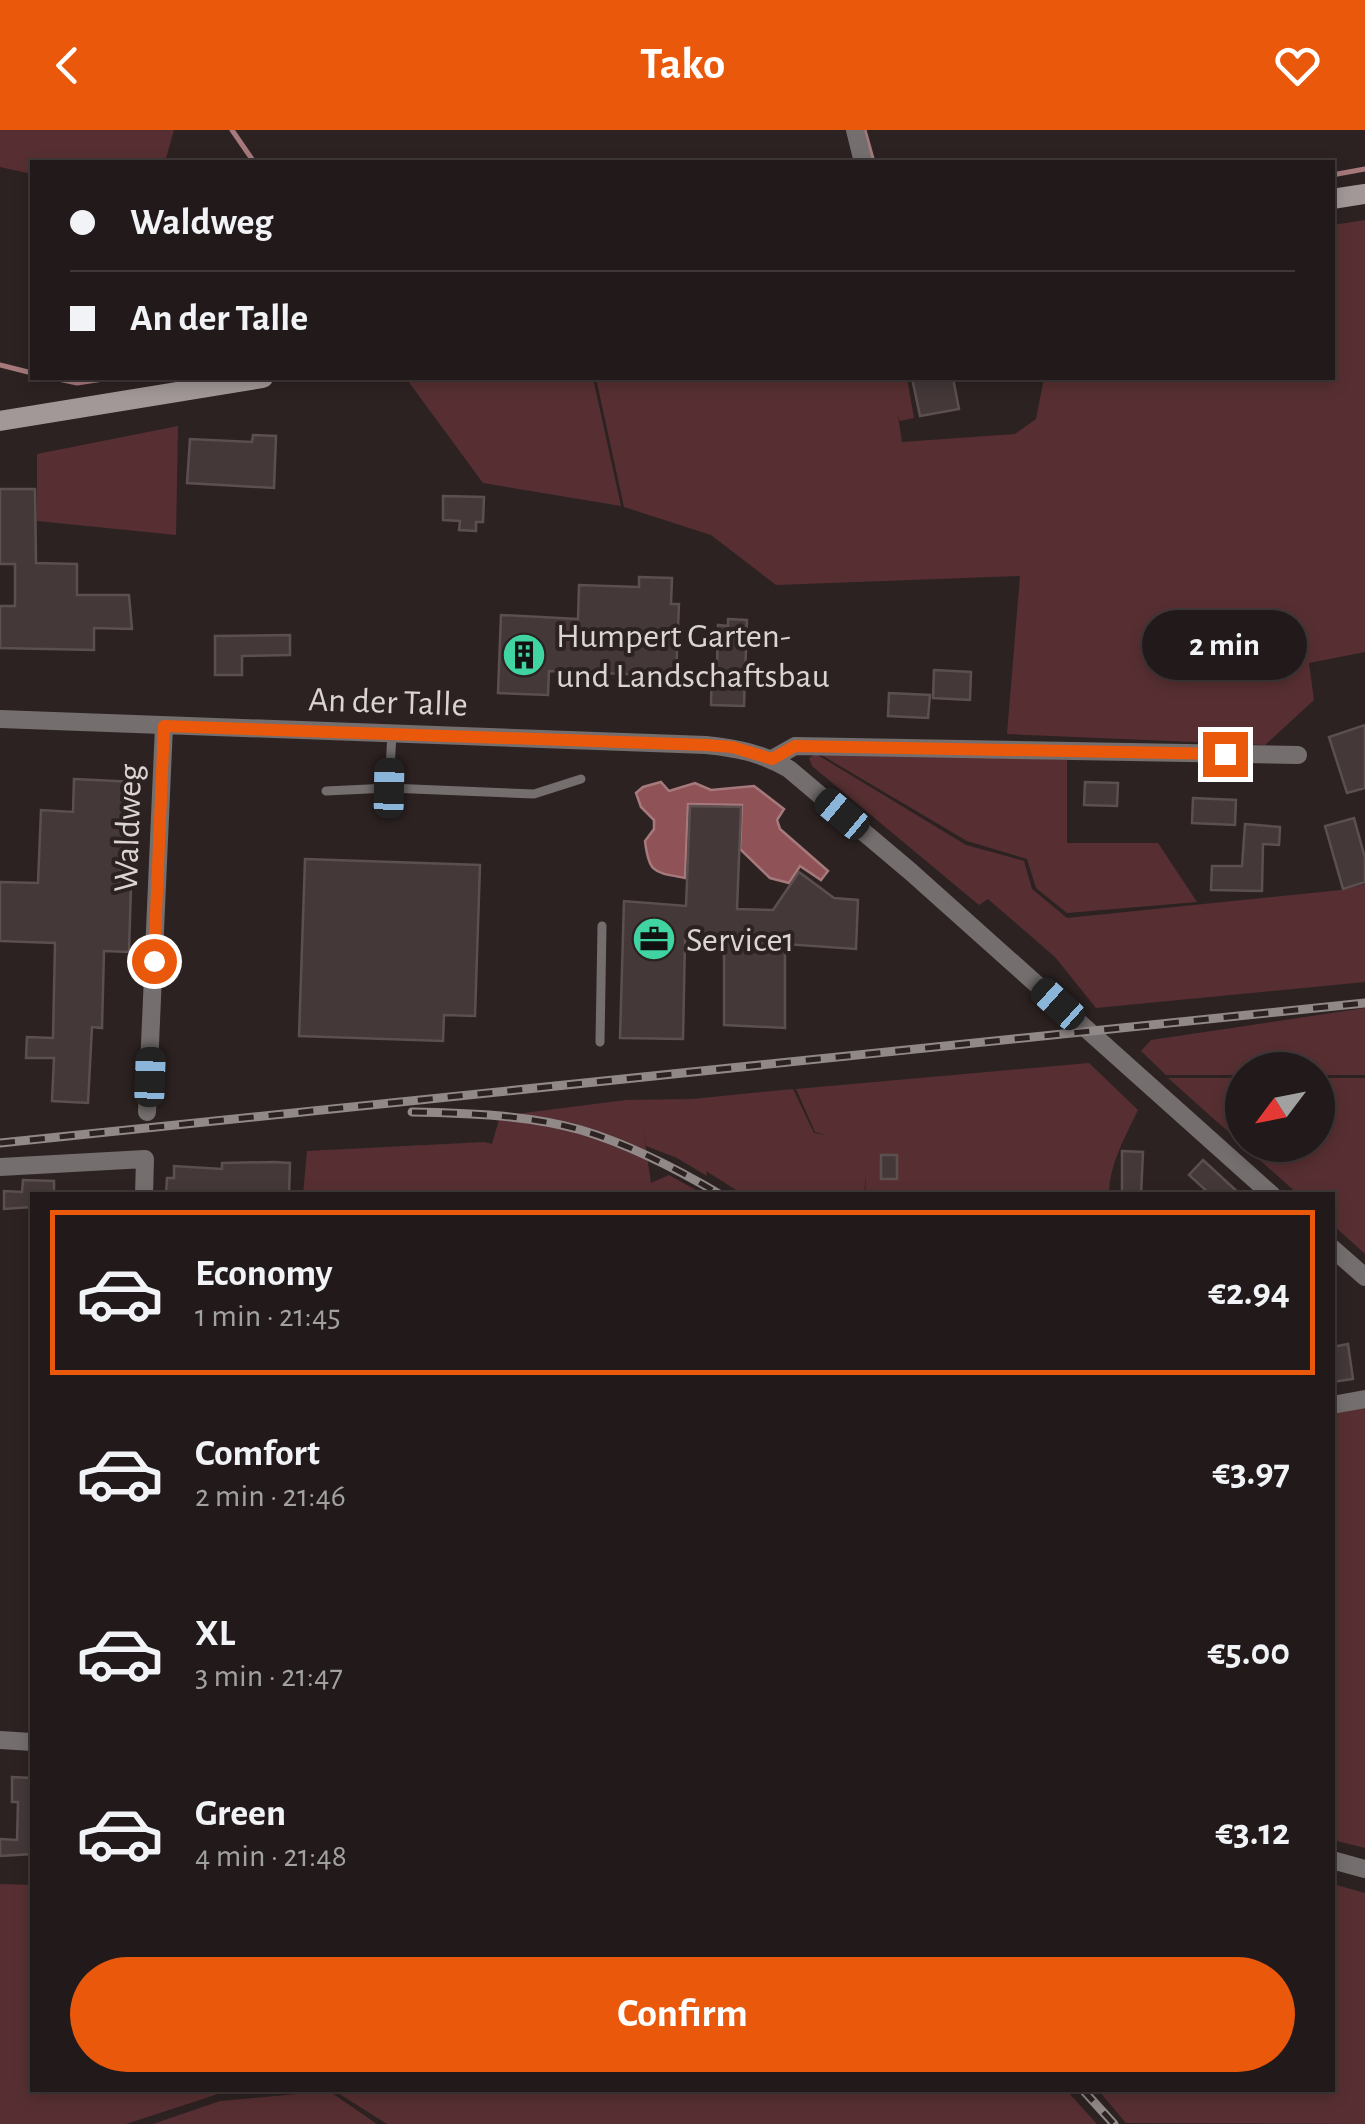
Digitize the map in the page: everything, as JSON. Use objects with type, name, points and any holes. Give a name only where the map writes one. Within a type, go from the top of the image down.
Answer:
[{"type":"street","points":[[855,130],[862,160]]},
{"type":"street","points":[[1335,199],[1365,194]]},
{"type":"street","points":[[0,421],[251,380]]},
{"type":"street","name":"An der Talle","points":[[0,719],[706,745],[732,747],[772,759],[895,858],[1269,1192]]},
{"type":"street","name":"Waldweg","points":[[147,1112],[164,726]]},
{"type":"street","name":"An der Talle","points":[[772,759],[795,746],[1298,755]]},
{"type":"street","points":[[0,1167],[145,1158],[144,1192]]},
{"type":"street","points":[[1335,1251],[1365,1277]]},
{"type":"street","points":[[1335,1404],[1365,1399]]},
{"type":"street","points":[[0,1740],[30,1742]]},
{"type":"street","points":[[1335,1861],[1365,1869]]},
{"type":"lane","points":[[389,788],[392,733]]},
{"type":"lane","points":[[326,791],[389,788],[534,794],[581,778]]},
{"type":"lane","points":[[600,1042],[602,926]]},
{"type":"shaded area","points":[[0,130],[174,130],[166,160],[30,160],[30,174],[0,167]]},
{"type":"shaded area","points":[[1365,220],[1365,652],[1309,663],[1314,700],[1265,745],[1007,734],[1020,576],[776,585],[711,535],[624,507],[596,380],[907,380],[914,418],[900,421],[898,416],[902,442],[1015,434],[1036,419],[1044,380],[1335,380],[1335,225]]},
{"type":"shaded area","points":[[593,380],[621,506],[483,483],[408,381]]},
{"type":"shaded area","points":[[178,426],[176,535],[37,521],[37,454]]},
{"type":"shaded area","points":[[813,750],[1067,760],[1067,843],[1158,843],[1197,902],[1067,913],[1036,888],[1027,859],[967,841]]},
{"type":"shaded area","points":[[816,754],[966,845],[1024,861],[1032,889],[1067,918],[1341,890],[1365,884],[1365,982],[1096,1008],[1055,957],[988,899],[979,905],[812,766],[809,758]]},
{"type":"shaded area","points":[[661,782],[669,791],[695,783],[711,790],[754,786],[784,809],[777,820],[780,829],[828,871],[821,880],[800,866],[789,883],[770,878],[740,849],[742,805],[688,804],[685,878],[655,870],[645,841],[654,829],[654,820],[641,807],[636,793]]},
{"type":"shaded area","points":[[1365,1008],[1365,1075],[1335,1075],[1335,1052],[1225,1052],[1225,1075],[1166,1075],[1141,1051],[1151,1040]]},
{"type":"shaded area","points":[[1089,1063],[1138,1110],[1115,1162],[1109,1192],[865,1192],[866,1174],[864,1192],[739,1192],[706,1171],[707,1176],[646,1146],[643,1128],[651,1183],[669,1175],[700,1192],[303,1192],[307,1151],[492,1144],[500,1116],[626,1100],[692,1099],[793,1089],[814,1133],[826,1135],[815,1132],[796,1089]]},
{"type":"shaded area","points":[[1168,1078],[1225,1078],[1225,1129]]},
{"type":"shaded area","points":[[1335,1078],[1365,1078],[1365,1254],[1335,1227],[1335,1192],[1296,1192],[1262,1162],[1335,1162]]},
{"type":"shaded area","points":[[1365,1407],[1365,1848],[1335,1840],[1335,1413]]},
{"type":"shaded area","points":[[0,1884],[30,1885],[30,2092],[234,2092],[126,2124],[0,2124]]},
{"type":"shaded area","points":[[1335,1885],[1365,1893],[1365,2124],[1126,2123],[1100,2092],[1335,2092]]},
{"type":"shaded area","points":[[330,2092],[377,2124],[153,2124],[220,2101]]},
{"type":"shaded area","points":[[336,2092],[1068,2092],[1097,2124],[387,2124]]},
{"type":"building","points":[[912,380],[953,380],[959,409],[920,416]]},
{"type":"building","points":[[253,435],[276,436],[274,488],[187,483],[190,439],[252,442]]},
{"type":"building","points":[[0,489],[35,489],[36,563],[77,564],[77,595],[129,595],[132,629],[94,628],[94,650],[0,648],[0,606],[15,606],[15,564],[0,564]]},
{"type":"building","points":[[443,496],[484,497],[483,522],[476,522],[476,531],[459,530],[460,521],[443,520]]},
{"type":"building","points":[[639,577],[672,578],[671,604],[679,604],[676,676],[549,671],[548,695],[498,693],[501,615],[578,619],[579,585],[639,587]]},
{"type":"building","points":[[728,619],[747,620],[744,706],[711,705],[718,625],[728,626]]},
{"type":"building","points":[[290,635],[290,655],[242,656],[242,675],[215,675],[215,636]]},
{"type":"building","points":[[934,670],[971,672],[970,700],[933,698]]},
{"type":"building","points":[[889,693],[930,695],[928,718],[888,716]]},
{"type":"building","points":[[1365,725],[1365,788],[1347,793],[1329,737]]},
{"type":"building","points":[[74,779],[135,782],[134,813],[123,813],[120,886],[131,886],[129,952],[104,951],[102,1028],[92,1027],[88,1103],[52,1101],[54,1058],[26,1058],[27,1037],[53,1038],[55,943],[0,941],[0,882],[38,883],[41,810],[73,812]]},
{"type":"building","points":[[1085,782],[1118,783],[1117,806],[1084,805]]},
{"type":"building","points":[[1193,798],[1236,800],[1235,825],[1192,823]]},
{"type":"building","points":[[690,806],[741,807],[737,909],[773,910],[799,872],[834,898],[858,900],[856,949],[785,944],[785,1028],[724,1025],[724,945],[685,940],[683,1039],[620,1038],[624,901],[686,906]]},
{"type":"building","points":[[1354,818],[1365,858],[1365,882],[1343,889],[1325,826]]},
{"type":"building","points":[[1245,824],[1280,827],[1279,845],[1263,844],[1262,891],[1211,890],[1212,866],[1242,866]]},
{"type":"building","points":[[305,859],[480,865],[475,1016],[444,1015],[443,1041],[299,1036]]},
{"type":"building","points":[[1122,1151],[1143,1152],[1141,1192],[1122,1192]]},
{"type":"building","points":[[881,1155],[897,1155],[897,1179],[881,1179]]},
{"type":"building","points":[[1203,1160],[1238,1192],[1208,1192],[1189,1175]]},
{"type":"building","points":[[222,1163],[290,1163],[289,1192],[166,1192],[167,1178],[174,1178],[174,1166],[222,1169]]},
{"type":"building","points":[[23,1180],[54,1181],[54,1192],[30,1192],[30,1207],[4,1209],[4,1191],[22,1192]]},
{"type":"building","points":[[1348,1344],[1353,1379],[1335,1382],[1335,1346]]},
{"type":"building","points":[[12,1777],[30,1778],[30,1854],[0,1856],[0,1839],[17,1840],[18,1802],[12,1802]]},
{"type":"waterway","points":[[232,130],[253,160]]},
{"type":"waterway","points":[[864,130],[872,160]]},
{"type":"waterway","points":[[1335,174],[1365,169]]},
{"type":"waterway","points":[[0,365],[30,372]]},
{"type":"waterway","points":[[63,380],[97,380]]},
{"type":"railway","points":[[0,1143],[1365,1003]]},
{"type":"railway","points":[[412,1112],[519,1118],[581,1130],[653,1158],[716,1192]]},
{"type":"railway","points":[[1085,2092],[1114,2124]]},
{"type":"place","name":"Humpert Garten- und Landschaftsbau","points":[[524,655]]},
{"type":"place","name":"Service1","points":[[654,939]]},
{"type":"route","points":[[154,961],[164,726],[706,745],[732,747],[772,759],[795,746],[1225,754]]}]
